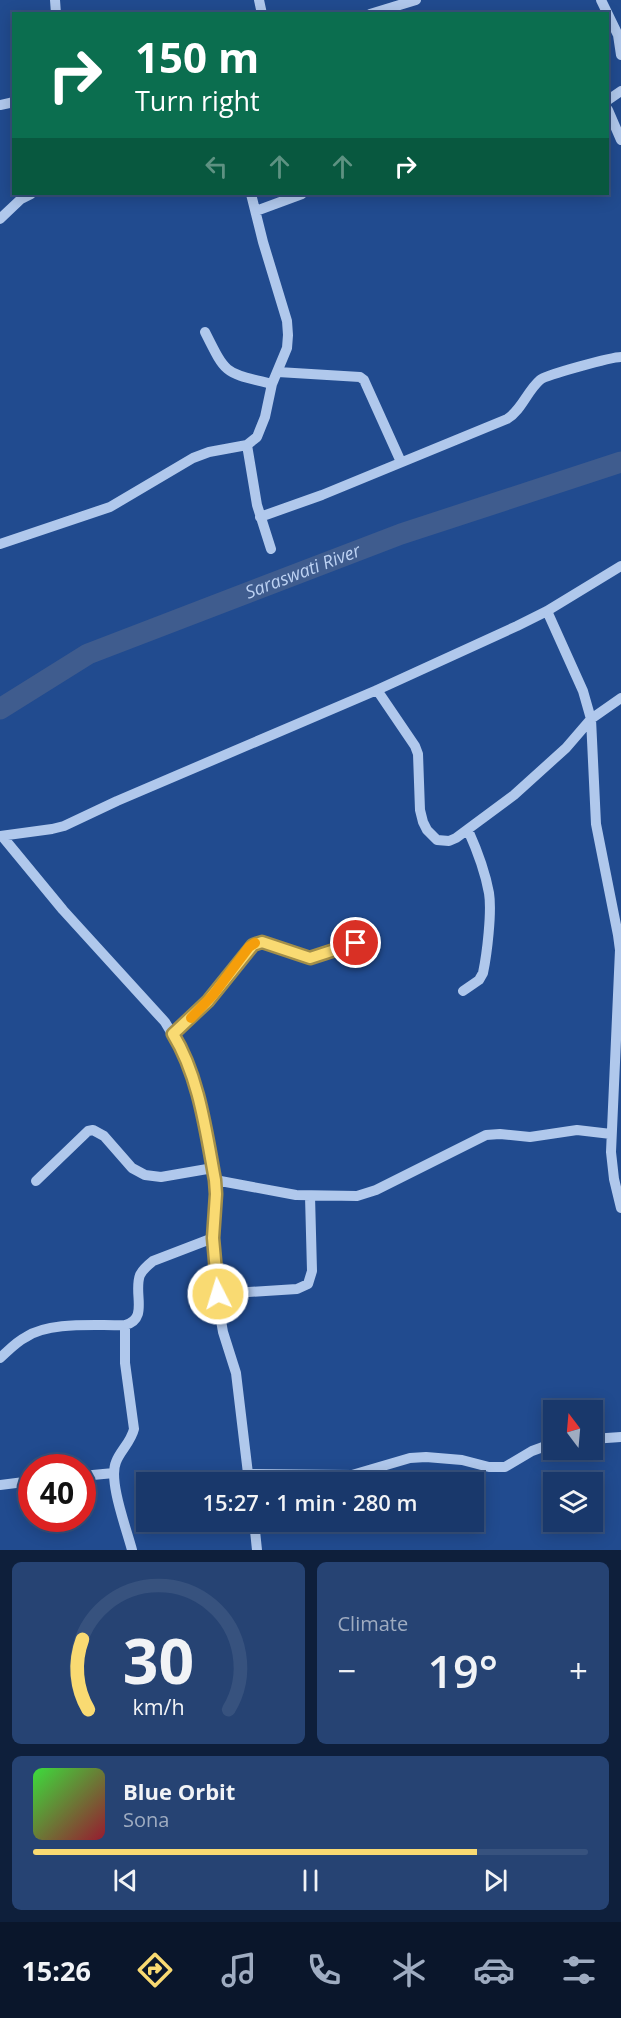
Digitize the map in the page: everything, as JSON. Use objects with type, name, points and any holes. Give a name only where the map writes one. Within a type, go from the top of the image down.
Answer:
[{"type":"street","points":[[377,12],[416,0]]},
{"type":"street","points":[[609,16],[618,35],[621,55]]},
{"type":"street","points":[[609,112],[621,140]]},
{"type":"street","points":[[0,219],[21,199],[29,195]]},
{"type":"street","points":[[0,544],[110,507],[201,454],[247,445],[257,437],[265,417],[272,384],[287,348],[288,328],[251,195]]},
{"type":"street","points":[[256,211],[299,195]]},
{"type":"street","points":[[206,332],[228,372],[272,384]]},
{"type":"street","points":[[260,517],[302,503],[511,416],[542,378],[609,358],[621,357]]},
{"type":"street","points":[[278,372],[360,377],[364,380],[401,462]]},
{"type":"street","points":[[247,445],[260,517],[271,549]]},
{"type":"street","points":[[1,836],[64,826],[117,801],[377,690],[547,611],[621,566]]},
{"type":"street","points":[[547,611],[583,692],[591,719],[596,824],[620,950],[611,1134],[612,1168],[621,1208]]},
{"type":"street","points":[[377,690],[415,746],[418,754],[420,810],[427,830],[437,840],[443,842],[456,838],[514,795],[558,755],[591,719],[621,698]]},
{"type":"street","points":[[463,990],[479,980],[483,973],[490,906],[490,895],[481,862],[468,830]]},
{"type":"street","points":[[1,836],[63,910],[154,1009],[173,1034],[185,1058],[195,1088],[215,1180],[213,1238],[218,1294],[223,1332],[236,1373],[248,1472]]},
{"type":"street","points":[[173,1034],[208,1001],[253,945],[262,942],[310,958],[356,943]]},
{"type":"street","points":[[36,1181],[88,1131],[93,1130],[104,1136],[132,1168],[144,1174],[162,1177],[213,1168]]},
{"type":"street","points":[[215,1180],[310,1196],[357,1196],[486,1135],[530,1137],[577,1130],[611,1134]]},
{"type":"street","points":[[218,1294],[297,1289],[308,1284],[312,1271],[310,1196]]},
{"type":"street","points":[[0,1359],[24,1337],[44,1329],[133,1323],[137,1319],[139,1281],[146,1267],[153,1261],[213,1238]]},
{"type":"street","points":[[125,1325],[125,1363],[134,1430],[115,1464],[114,1473],[121,1514],[132,1550]]},
{"type":"street","points":[[603,1438],[621,1437]]},
{"type":"street","points":[[362,1472],[410,1458],[426,1457],[462,1460],[489,1467],[505,1467],[543,1447]]},
{"type":"street","points":[[96,1475],[114,1473]]},
{"type":"street","points":[[0,1485],[18,1483]]},
{"type":"street","points":[[255,1532],[257,1550]]},
{"type":"waterway","name":"Saraswati River","points":[[0,709],[88,654],[401,534],[621,462]]},
{"type":"slow traffic","points":[[191,1018],[208,1001],[249,947],[255,943]]},
{"type":"route","points":[[218,1294],[213,1238],[215,1180],[195,1088],[185,1058],[173,1034],[208,1001],[249,947],[257,943],[262,942],[310,958],[356,943]]}]
